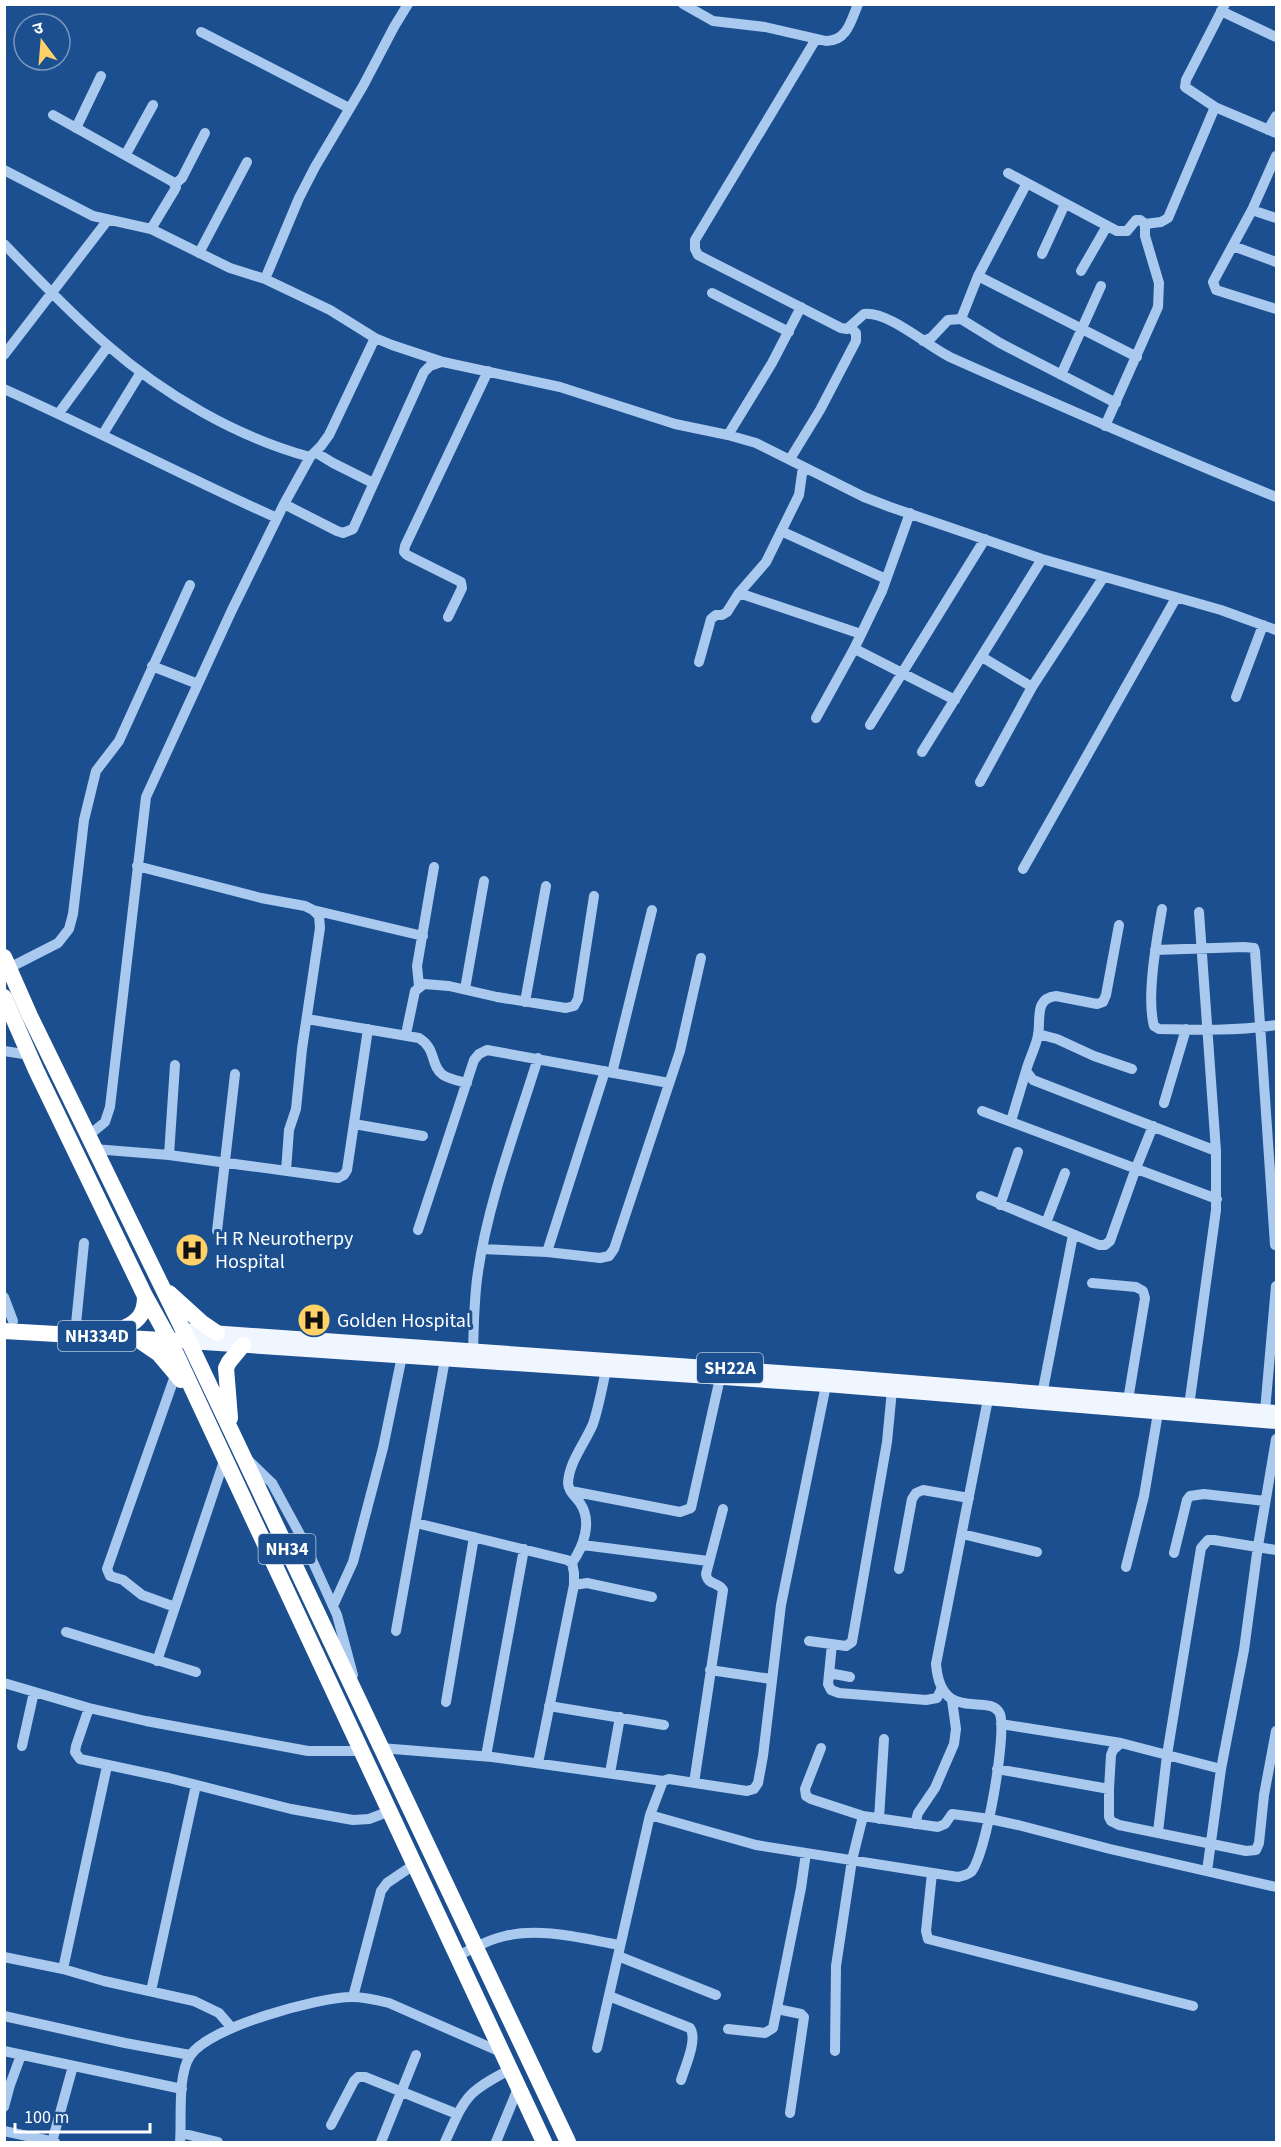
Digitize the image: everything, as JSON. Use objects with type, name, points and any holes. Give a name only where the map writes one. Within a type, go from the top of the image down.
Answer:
[{"type":"highway","name":"NH34","points":[[7,963],[159,1281],[197,1399],[545,2142]]},
{"type":"highway","name":"NH34","points":[[4,997],[145,1296],[176,1335],[232,1433],[566,2138]]},
{"type":"highway","points":[[159,1281],[195,1317],[217,1333]]},
{"type":"highway","points":[[145,1296],[144,1312],[131,1333],[159,1354],[197,1399]]},
{"type":"highway","name":"NH334D","points":[[7,1324],[76,1324],[131,1333]]},
{"type":"highway","name":"NH334D","points":[[7,1324],[176,1335]]},
{"type":"highway","points":[[232,1433],[225,1377],[226,1368],[243,1344]]},
{"type":"main road","name":"SH22A","points":[[176,1335],[217,1333],[836,1376],[1276,1422]]},
{"type":"main road","name":"SH22A","points":[[176,1335],[243,1344],[826,1385],[988,1399],[1128,1400],[1159,1408],[1189,1406],[1271,1411]]},
{"type":"street","points":[[265,279],[299,198],[408,4]]},
{"type":"street","points":[[683,4],[713,21],[765,27],[826,41],[840,39],[844,35],[858,4]]},
{"type":"street","points":[[1276,38],[1223,8],[1184,84],[1186,88],[1215,107],[1273,131],[1276,116]]},
{"type":"street","points":[[201,32],[349,108]]},
{"type":"street","points":[[816,39],[695,240],[698,255],[841,328],[850,327],[864,314],[878,315],[947,356],[1105,426],[1275,496]]},
{"type":"street","points":[[76,128],[101,76]]},
{"type":"street","points":[[126,154],[153,105]]},
{"type":"street","points":[[1008,173],[1122,232],[1127,231],[1136,220],[1145,224],[1161,222],[1167,218],[1181,191],[1215,107]]},
{"type":"street","points":[[53,115],[126,154],[175,184]]},
{"type":"street","points":[[151,229],[174,191],[175,184],[182,178],[205,133]]},
{"type":"street","points":[[1276,156],[1252,210],[1215,277],[1213,287],[1216,290],[1276,309]]},
{"type":"street","points":[[199,253],[247,162]]},
{"type":"street","points":[[4,170],[93,216],[107,221],[151,229],[230,268],[265,279],[330,310],[375,338],[441,362],[560,387],[675,424],[756,443],[864,497],[1042,559],[1276,630]]},
{"type":"street","points":[[960,319],[978,276],[1027,183]]},
{"type":"street","points":[[1042,254],[1065,204]]},
{"type":"street","points":[[1252,210],[1276,218]]},
{"type":"street","points":[[4,355],[107,221]]},
{"type":"street","points":[[1105,426],[1137,357],[1160,298],[1159,283],[1145,236],[1145,224]]},
{"type":"street","points":[[1081,271],[1107,226]]},
{"type":"street","points":[[4,244],[108,346],[178,397],[268,444],[312,454],[373,483]]},
{"type":"street","points":[[1233,246],[1276,262]]},
{"type":"street","points":[[978,276],[1137,357]]},
{"type":"street","points":[[1061,375],[1101,286]]},
{"type":"street","points":[[712,293],[789,332]]},
{"type":"street","points":[[729,435],[801,307]]},
{"type":"street","points":[[922,341],[931,338],[948,320],[960,319],[1000,343],[1116,403]]},
{"type":"street","points":[[790,459],[820,410],[856,341],[856,333],[850,327]]},
{"type":"street","points":[[368,1029],[347,1170],[338,1178],[91,1142],[105,1122],[110,1107],[146,797],[284,504],[312,454],[328,435],[375,338]]},
{"type":"street","points":[[59,414],[108,346]]},
{"type":"street","points":[[284,504],[337,531],[343,533],[354,529],[424,372],[430,366],[441,362]]},
{"type":"street","points":[[448,617],[462,588],[460,582],[404,552],[488,371]]},
{"type":"street","points":[[103,434],[141,372]]},
{"type":"street","points":[[4,389],[103,434],[190,479],[278,518]]},
{"type":"street","points":[[699,662],[711,619],[727,612],[739,593],[766,562],[801,490],[803,467]]},
{"type":"street","points":[[816,718],[855,649],[886,579],[910,513]]},
{"type":"street","points":[[782,531],[886,579]]},
{"type":"street","points":[[870,725],[985,539]]},
{"type":"street","points":[[922,752],[1042,559]]},
{"type":"street","points":[[980,782],[1032,687],[1103,578]]},
{"type":"street","points":[[7,963],[58,944],[69,929],[73,914],[84,820],[96,771],[120,741],[190,585]]},
{"type":"street","points":[[739,593],[861,634]]},
{"type":"street","points":[[1023,869],[1176,598]]},
{"type":"street","points":[[1236,697],[1263,625]]},
{"type":"street","points":[[855,649],[955,700]]},
{"type":"street","points":[[982,657],[1032,687]]},
{"type":"street","points":[[152,666],[198,684]]},
{"type":"street","points":[[137,866],[423,936]]},
{"type":"street","points":[[406,1034],[418,986],[417,966],[434,867]]},
{"type":"street","points":[[465,990],[484,881]]},
{"type":"street","points":[[525,1002],[546,886]]},
{"type":"street","points":[[418,986],[424,984],[465,990],[566,1008],[574,1006],[578,999],[594,896]]},
{"type":"street","points":[[1162,909],[1155,950],[1152,1010],[1154,1026],[1159,1029],[1207,1030],[1260,1028],[1276,1025]]},
{"type":"street","points":[[286,1171],[289,1130],[296,1109],[302,1049],[320,928],[319,916],[313,910]]},
{"type":"street","points":[[547,1252],[609,1072],[652,910]]},
{"type":"street","points":[[1189,1406],[1217,1199],[1216,1151],[1199,912]]},
{"type":"street","points":[[1011,1121],[1038,1034],[1040,1008],[1049,997],[1056,996],[1097,1004],[1103,1002],[1119,926]]},
{"type":"street","points":[[1155,950],[1254,948],[1275,1245]]},
{"type":"street","points":[[482,1249],[547,1252],[587,1258],[609,1256],[614,1250],[683,1040],[701,958]]},
{"type":"street","points":[[307,1019],[406,1034],[426,1042],[440,1073],[467,1083]]},
{"type":"street","points":[[1164,1103],[1186,1029]]},
{"type":"street","points":[[1038,1034],[1057,1039],[1132,1070]]},
{"type":"street","points":[[418,1230],[474,1060],[479,1054],[487,1050],[669,1083]]},
{"type":"street","points":[[4,1051],[30,1055]]},
{"type":"street","points":[[473,1350],[482,1249],[489,1218],[538,1058]]},
{"type":"street","points":[[169,1155],[175,1065]]},
{"type":"street","points":[[1026,1071],[1033,1080],[1216,1151]]},
{"type":"street","points":[[217,1231],[235,1074]]},
{"type":"street","points":[[982,1111],[1217,1199]]},
{"type":"street","points":[[354,1124],[423,1136]]},
{"type":"street","points":[[981,1196],[1073,1235],[1105,1245],[1110,1241],[1153,1126]]},
{"type":"street","points":[[1000,1205],[1018,1152]]},
{"type":"street","points":[[1046,1223],[1065,1173]]},
{"type":"street","points":[[1041,1398],[1073,1235]]},
{"type":"street","points":[[76,1324],[84,1243]]},
{"type":"street","points":[[1092,1283],[1136,1287],[1143,1291],[1145,1298],[1128,1400]]},
{"type":"street","points":[[1271,1411],[1276,1286]]},
{"type":"street","points":[[4,1297],[7,1324]]},
{"type":"street","points":[[333,1606],[353,1562],[382,1448],[402,1356]]},
{"type":"street","points":[[396,1631],[445,1359]]},
{"type":"street","points":[[538,1763],[574,1585],[572,1563],[583,1545],[584,1509],[568,1484],[576,1457],[597,1413],[606,1370]]},
{"type":"street","points":[[175,1606],[142,1595],[123,1581],[110,1576],[107,1569],[176,1373]]},
{"type":"street","points":[[571,1491],[680,1512],[691,1508],[720,1378]]},
{"type":"street","points":[[381,1748],[486,1756],[747,1791],[754,1788],[758,1782],[763,1756],[781,1605],[826,1385]]},
{"type":"street","points":[[809,1641],[846,1646],[852,1642],[887,1442],[892,1390]]},
{"type":"street","points":[[650,1815],[756,1845],[958,1877],[971,1872],[976,1864],[990,1819],[997,1770],[1000,1717],[996,1708],[958,1703],[952,1700],[939,1682],[936,1664],[988,1399]]},
{"type":"street","points":[[1125,1567],[1144,1496],[1159,1408]]},
{"type":"street","points":[[1207,1871],[1221,1769],[1244,1650],[1257,1546],[1276,1439]]},
{"type":"street","points":[[242,1454],[272,1483],[303,1540],[343,1634],[361,1706]]},
{"type":"street","points":[[157,1661],[225,1458]]},
{"type":"street","points":[[899,1569],[912,1499],[916,1492],[922,1490],[969,1498]]},
{"type":"street","points":[[1174,1553],[1187,1500],[1190,1496],[1204,1494],[1265,1501]]},
{"type":"street","points":[[694,1783],[723,1590],[720,1586],[707,1580],[706,1574],[723,1509]]},
{"type":"street","points":[[416,1523],[572,1563]]},
{"type":"street","points":[[962,1534],[1037,1552]]},
{"type":"street","points":[[446,1702],[474,1537]]},
{"type":"street","points":[[1158,1832],[1167,1755],[1201,1548],[1208,1540],[1276,1550]]},
{"type":"street","points":[[583,1545],[708,1561]]},
{"type":"street","points":[[486,1756],[524,1549]]},
{"type":"street","points":[[574,1585],[587,1583],[652,1597]]},
{"type":"street","points":[[66,1632],[196,1672]]},
{"type":"street","points":[[832,1644],[829,1688],[838,1693],[932,1700],[937,1698],[942,1688]]},
{"type":"street","points":[[710,1671],[771,1678]]},
{"type":"street","points":[[829,1673],[850,1677]]},
{"type":"street","points":[[4,1683],[89,1708],[308,1751],[361,1751]]},
{"type":"street","points":[[22,1746],[34,1692]]},
{"type":"street","points":[[915,1824],[918,1813],[935,1788],[954,1744],[956,1729],[952,1700]]},
{"type":"street","points":[[549,1706],[664,1725]]},
{"type":"street","points":[[89,1708],[75,1752],[80,1759],[291,1809],[353,1820],[369,1819],[390,1811]]},
{"type":"street","points":[[610,1773],[620,1717]]},
{"type":"street","points":[[1001,1724],[1121,1743],[1221,1769]]},
{"type":"street","points":[[1121,1743],[1113,1750],[1108,1789],[1108,1813],[1111,1821],[1119,1825],[1246,1851],[1256,1850],[1258,1847],[1264,1795],[1276,1731]]},
{"type":"street","points":[[879,1819],[884,1739]]},
{"type":"street","points":[[820,1748],[805,1789],[806,1796],[863,1816],[942,1826],[952,1815],[990,1819],[1276,1887]]},
{"type":"street","points":[[63,1969],[108,1766]]},
{"type":"street","points":[[997,1770],[1108,1789]]},
{"type":"street","points":[[597,2048],[650,1815],[663,1781]]},
{"type":"street","points":[[151,1991],[196,1785]]},
{"type":"street","points":[[835,2051],[836,1966],[852,1860],[863,1816]]},
{"type":"street","points":[[728,2029],[758,2033],[770,2032],[773,2028],[806,1853]]},
{"type":"street","points":[[353,1997],[381,1891],[387,1883],[415,1864]]},
{"type":"street","points":[[932,1873],[926,1931],[928,1939],[1193,2006]]},
{"type":"street","points":[[458,1956],[505,1936],[534,1933],[619,1951],[716,1995]]},
{"type":"street","points":[[4,1957],[202,2003],[219,2013],[231,2027]]},
{"type":"street","points":[[609,1996],[690,2028],[693,2032],[693,2041],[681,2080]]},
{"type":"street","points":[[218,2142],[180,2138],[184,2070],[190,2055],[231,2027],[303,2005],[353,1997],[389,2003],[508,2061],[471,2092],[457,2114],[445,2142]]},
{"type":"street","points":[[777,2009],[801,2014],[804,2017],[790,2113]]},
{"type":"street","points":[[4,2016],[190,2055]]},
{"type":"street","points":[[4,2051],[182,2089]]},
{"type":"street","points":[[4,2107],[21,2055]]},
{"type":"street","points":[[381,2142],[416,2055]]},
{"type":"street","points":[[4,2131],[54,2142],[73,2066]]},
{"type":"street","points":[[331,2125],[358,2077],[364,2077],[457,2114]]},
{"type":"street","points":[[496,2142],[519,2085]]},
{"type":"street","points":[[545,2142],[566,2138]]},
{"type":"place","name":"H R Neurotherpy Hospital","points":[[192,1250]]},
{"type":"place","name":"Golden Hospital","points":[[314,1320]]}]
